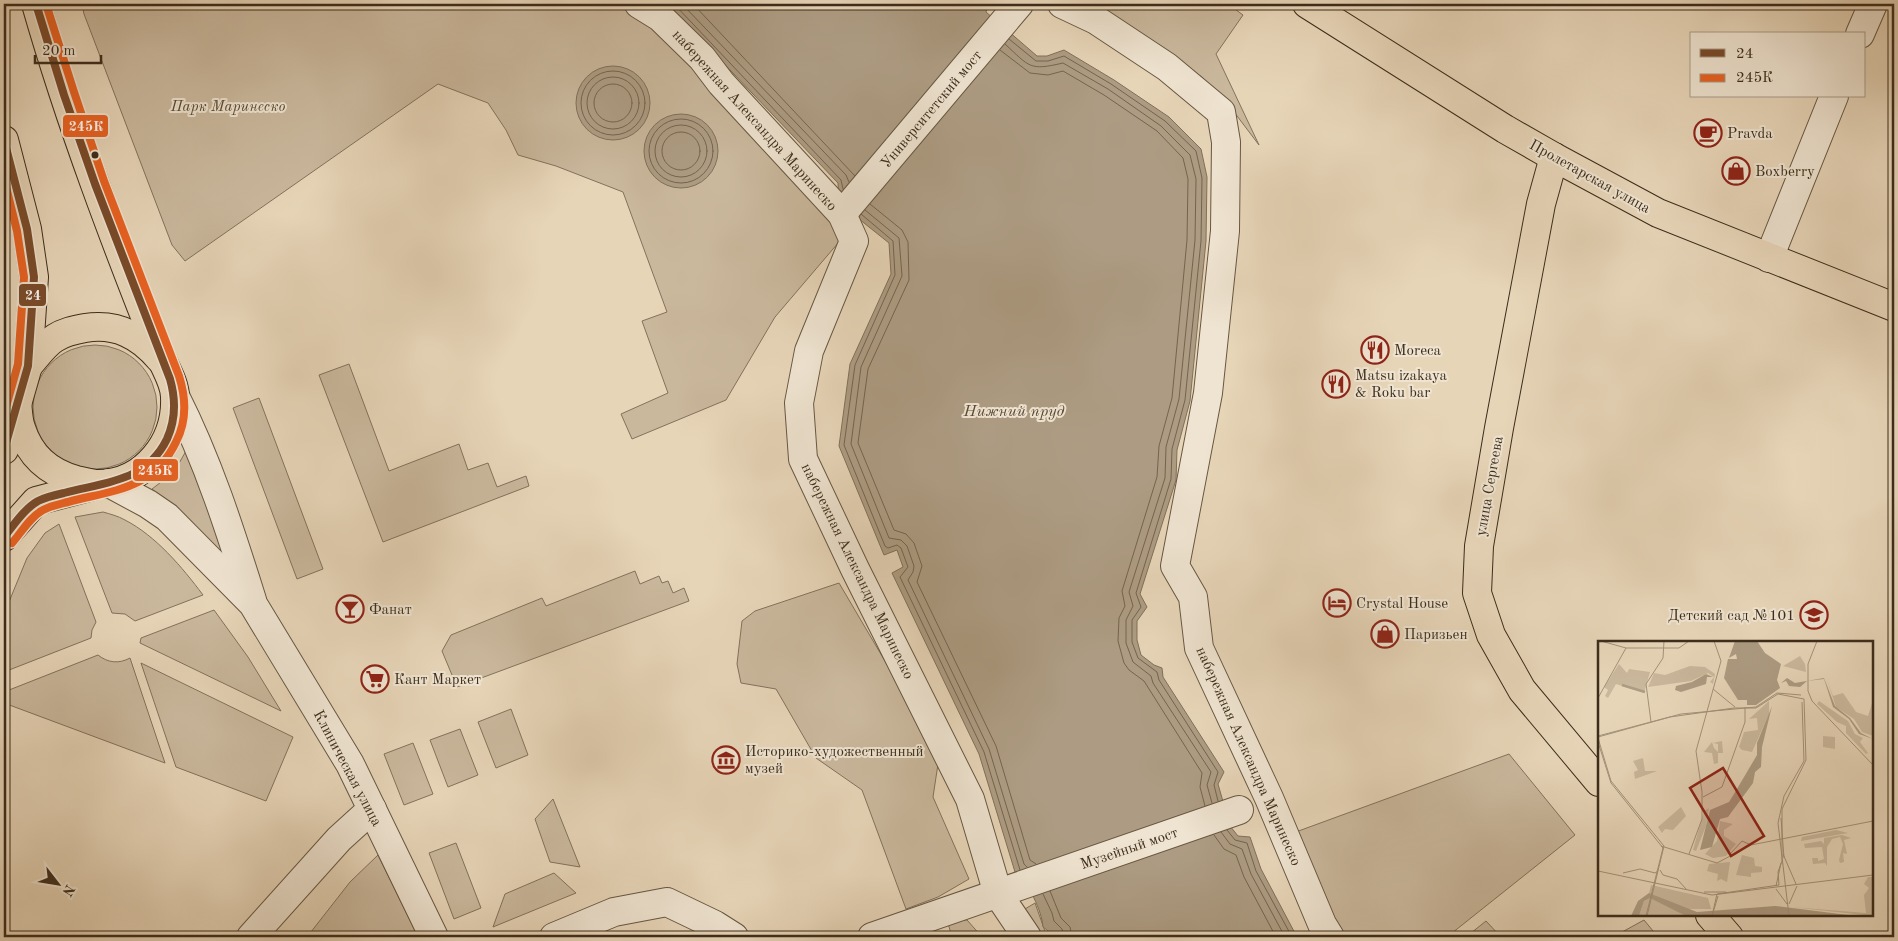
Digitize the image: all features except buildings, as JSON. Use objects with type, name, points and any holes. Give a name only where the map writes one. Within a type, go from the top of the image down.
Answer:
[{"type":"main road","points":[[4,537],[36,501],[132,476],[152,462],[166,442],[174,420],[175,396],[171,378],[163,362],[86,162],[36,4]]},
{"type":"main road","name":"Пролетарская улица","points":[[1307,4],[1505,128],[1554,157],[1658,213],[1894,308]]},
{"type":"main road","points":[[4,140],[27,228],[34,277],[28,366],[4,450]]},
{"type":"main road","name":"улица Сергеева","points":[[1554,157],[1541,204],[1498,437],[1479,546],[1477,593],[1491,634],[1522,690],[1598,781]]},
{"type":"main road","points":[[28,366],[54,338],[70,330],[99,326],[117,328],[135,336],[150,347],[163,362]]},
{"type":"main road","points":[[17,401],[20,426],[30,450],[38,458],[59,475],[103,484]]},
{"type":"main road","points":[[1711,916],[1728,937]]},
{"type":"street","name":"набережная Александра Маринеско","points":[[639,4],[660,17],[702,58],[721,83],[842,214],[854,240],[809,351],[798,403],[803,459],[855,569],[970,799],[1027,937]]},
{"type":"street","name":"Университетский мост","points":[[842,214],[1019,4]]},
{"type":"street","name":"набережная Александра Маринеско","points":[[1062,4],[1096,20],[1160,62],[1221,112],[1226,142],[1225,231],[1208,393],[1175,566],[1193,597],[1199,648],[1269,798],[1322,924],[1330,937]]},
{"type":"street","points":[[1861,32],[1873,4]]},
{"type":"street","points":[[1769,258],[1833,98]]},
{"type":"street","name":"Клиническая улица","points":[[175,396],[192,430],[226,517],[253,604]]},
{"type":"street","name":"Клиническая улица","points":[[103,484],[148,504],[167,517],[253,604],[343,753],[434,937]]},
{"type":"street","points":[[252,937],[339,839],[372,809]]},
{"type":"street","name":"Музейный мост","points":[[872,937],[1239,810]]},
{"type":"street","points":[[554,937],[614,912],[667,902],[715,925],[734,937]]},
{"type":"green space","name":"Парк Маринеско","points":[[82,4],[652,4],[856,222],[775,317],[726,400],[632,439],[621,414],[668,393],[642,321],[667,312],[623,192],[556,166],[518,155],[506,130],[488,103],[438,84],[185,261],[172,245],[84,14]]},
{"type":"green space","points":[[1081,4],[1228,4],[1243,15],[1216,54],[1259,145],[1231,108],[1202,77]]},
{"type":"green space","points":[[95,345],[119,350],[139,363],[152,383],[157,407],[152,431],[139,451],[119,464],[95,469],[71,464],[51,451],[38,431],[33,407],[38,383],[51,363],[71,350]]},
{"type":"green space","points":[[349,364],[389,471],[459,444],[468,470],[488,463],[497,487],[526,476],[529,486],[383,542],[319,375]]},
{"type":"green space","points":[[259,398],[323,569],[297,579],[233,408]]},
{"type":"green space","points":[[190,444],[240,581],[177,509],[152,489],[174,472]]},
{"type":"green space","points":[[103,512],[122,519],[158,543],[203,595],[135,621],[125,614],[112,613],[75,517]]},
{"type":"green space","points":[[59,524],[96,622],[91,638],[4,672],[4,614],[27,558],[45,533]]},
{"type":"green space","points":[[635,571],[640,584],[659,576],[662,583],[668,581],[673,593],[684,588],[689,601],[457,687],[442,651],[451,635],[542,598],[546,606]]},
{"type":"green space","points":[[839,583],[902,690],[938,764],[933,797],[969,879],[938,897],[906,909],[862,790],[816,758],[776,689],[741,683],[737,664],[742,621],[755,611]]},
{"type":"green space","points":[[214,610],[248,657],[281,711],[140,643],[141,638]]},
{"type":"green space","points":[[98,655],[114,662],[130,658],[165,763],[4,703],[4,692]]},
{"type":"green space","points":[[141,663],[293,737],[266,801],[176,767]]},
{"type":"green space","points":[[511,709],[528,755],[496,768],[478,722]]},
{"type":"green space","points":[[460,729],[478,775],[448,787],[430,740]]},
{"type":"green space","points":[[413,743],[433,794],[404,805],[384,754]]},
{"type":"green space","points":[[1509,754],[1575,835],[1447,937],[1341,937],[1293,833]]},
{"type":"green space","points":[[553,799],[580,867],[550,862],[535,819]]},
{"type":"green space","points":[[456,843],[481,908],[454,919],[429,853]]},
{"type":"green space","points":[[378,855],[418,937],[307,937],[350,882]]},
{"type":"green space","points":[[554,873],[576,893],[493,927],[505,894]]},
{"type":"green space","points":[[1035,903],[1047,937],[1022,937],[1025,909]]},
{"type":"green space","points":[[947,920],[967,920],[982,937],[952,937]]},
{"type":"green space","points":[[1644,920],[1658,937],[1613,937]]},
{"type":"green space","points":[[1486,921],[1501,937],[1466,937]]},
{"type":"water","name":"Нижний пруд","points":[[667,4],[988,4],[986,12],[1037,56],[1047,56],[1064,50],[1114,80],[1169,117],[1201,149],[1207,177],[1206,241],[1190,401],[1177,450],[1176,480],[1140,594],[1147,607],[1137,621],[1137,640],[1141,655],[1154,665],[1162,668],[1163,677],[1224,772],[1218,784],[1230,826],[1238,836],[1250,837],[1261,869],[1297,937],[1056,937],[1043,927],[1034,897],[1015,872],[979,754],[892,573],[903,567],[897,550],[884,555],[839,446],[850,364],[891,274],[889,243],[839,203],[838,183]]},
{"type":"water","points":[[606,66],[620,66],[634,72],[644,82],[650,96],[648,117],[634,134],[620,140],[606,140],[592,134],[582,124],[576,110],[576,96],[582,82],[592,72]]},
{"type":"water","points":[[674,114],[688,114],[702,120],[712,130],[718,144],[716,165],[702,182],[688,188],[674,188],[660,182],[650,172],[644,158],[644,144],[650,130],[660,120]]},
{"type":"transit line","name":"24","points":[[4,537],[24,513],[38,501],[54,495],[123,478],[148,464],[167,439],[174,409],[170,379],[95,184],[64,95],[36,4]]},
{"type":"transit line","name":"245К","points":[[12,543],[26,525],[38,513],[46,509],[58,504],[130,486],[144,479],[167,458],[180,434],[184,418],[184,401],[179,376],[104,181],[46,4]]},
{"type":"transit line","name":"24","points":[[4,140],[27,229],[34,277],[28,366],[4,450]]},
{"type":"transit line","name":"245К","points":[[4,179],[17,231],[24,277],[18,364],[4,414]]},
{"type":"place","name":"Pravda","points":[[1708,133]]},
{"type":"place","name":"Boxberry","points":[[1736,171]]},
{"type":"place","name":"Moreca","points":[[1375,350]]},
{"type":"place","name":"Matsu izakaya & Roku bar","points":[[1336,384]]},
{"type":"place","name":"Crystal House","points":[[1337,603]]},
{"type":"place","name":"Фанат","points":[[350,609]]},
{"type":"place","name":"Детский сад №101","points":[[1814,615]]},
{"type":"place","name":"Паризьен","points":[[1385,634]]},
{"type":"place","name":"Кант Маркет","points":[[375,679]]},
{"type":"place","name":"Историко-художественный музей","points":[[726,760]]}]
